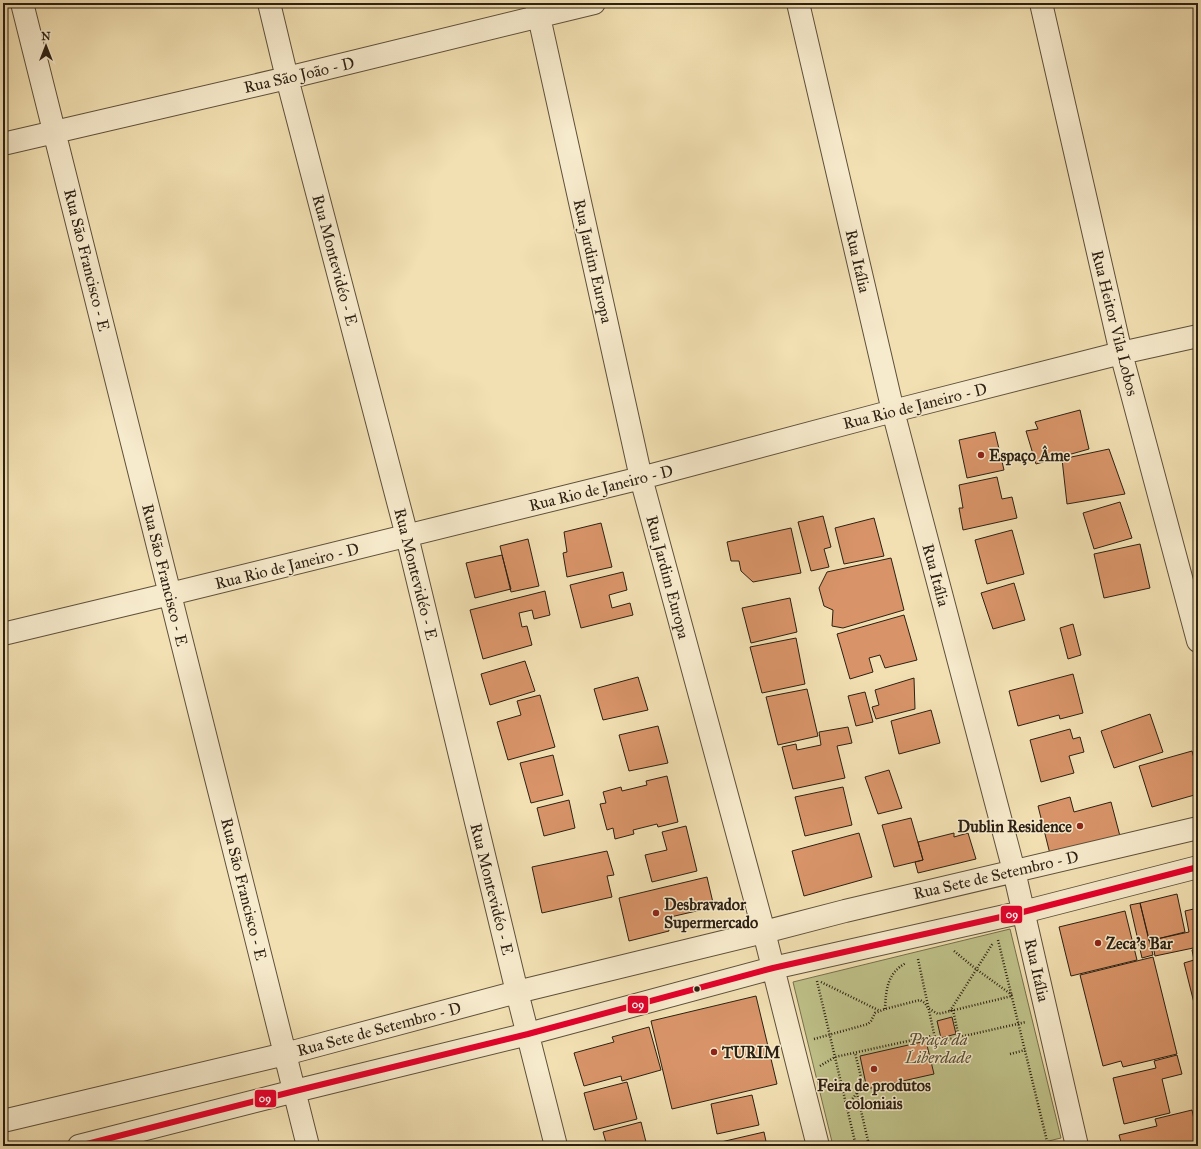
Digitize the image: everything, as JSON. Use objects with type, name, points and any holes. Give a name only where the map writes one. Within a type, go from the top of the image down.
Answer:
[{"type":"street","name":"Rua São Francisco - E","points":[[22,3],[308,1146]]},
{"type":"street","name":"Rua Montevidéo - E","points":[[269,3],[287,78],[407,536],[556,1146]]},
{"type":"street","name":"Rua São João - D","points":[[3,144],[287,78],[537,10],[594,3]]},
{"type":"street","name":"Rua Itália","points":[[798,3],[893,411],[1014,871],[1077,1146]]},
{"type":"street","name":"Rua Heitor Vila Lobos","points":[[1041,3],[1121,354],[1198,641]]},
{"type":"street","name":"Rua Jardim Europa","points":[[537,10],[642,478],[764,932],[818,1146]]},
{"type":"street","name":"Rua Rio de Janeiro - D","points":[[3,634],[642,478],[893,411],[1198,336]]},
{"type":"street","name":"Rua Sete de Setembro - D","points":[[3,1121],[285,1054],[518,992],[845,911],[1198,828]]},
{"type":"street","points":[[79,1146],[528,1034],[773,968],[1024,912],[1198,867]]},
{"type":"path","points":[[959,1038],[952,1011],[997,936],[1048,1141]]},
{"type":"path","points":[[950,947],[1012,996]]},
{"type":"path","points":[[885,1009],[886,990],[891,976],[901,966],[917,957],[936,1043]]},
{"type":"path","points":[[856,1145],[816,978],[880,1011]]},
{"type":"path","points":[[808,1041],[868,1024],[874,1013],[920,1000],[928,1008],[938,1014],[1012,996]]},
{"type":"path","points":[[936,1043],[1032,1020]]},
{"type":"path","points":[[815,1069],[835,1057],[932,1036],[933,1043],[936,1043]]},
{"type":"path","points":[[1010,1054],[1025,1050]]},
{"type":"path","points":[[847,1106],[863,1085],[855,1053]]},
{"type":"path","points":[[851,1146],[870,1141],[857,1093]]},
{"type":"green space","name":"Praça da Liberdade","points":[[1010,929],[1061,1138],[1028,1146],[833,1146],[793,982]]},
{"type":"building","points":[[1080,410],[1089,449],[1036,464],[1026,431],[1038,429],[1035,422]]},
{"type":"building","name":"Espaço Âme","points":[[995,432],[1004,470],[967,478],[959,440]]},
{"type":"building","points":[[1109,449],[1125,494],[1067,504],[1062,459]]},
{"type":"building","points":[[997,477],[1002,499],[1012,497],[1017,518],[963,530],[959,508],[963,508],[959,485]]},
{"type":"building","points":[[1120,502],[1132,538],[1094,549],[1083,513]]},
{"type":"building","points":[[823,516],[831,547],[824,549],[829,567],[811,571],[798,522]]},
{"type":"building","points":[[874,518],[884,556],[844,564],[835,528]]},
{"type":"building","points":[[601,523],[612,567],[567,577],[563,553],[567,552],[564,532]]},
{"type":"building","points":[[791,528],[801,573],[753,582],[741,571],[739,561],[731,561],[727,542]]},
{"type":"building","points":[[1012,530],[1024,574],[987,584],[975,540]]},
{"type":"building","points":[[528,539],[539,586],[511,592],[500,546]]},
{"type":"building","points":[[1140,544],[1150,588],[1104,598],[1094,554]]},
{"type":"building","points":[[502,555],[511,589],[475,598],[466,563]]},
{"type":"building","points":[[891,558],[904,610],[843,628],[832,626],[833,610],[824,606],[819,588],[827,572]]},
{"type":"building","points":[[623,572],[627,590],[609,595],[612,608],[630,603],[633,615],[581,628],[570,585]]},
{"type":"building","points":[[1014,583],[1025,620],[993,629],[981,593]]},
{"type":"building","points":[[545,591],[550,615],[534,619],[532,610],[519,613],[522,627],[527,626],[532,645],[483,659],[470,610]]},
{"type":"building","points":[[790,598],[797,632],[751,643],[742,608]]},
{"type":"building","points":[[904,615],[917,660],[885,668],[880,655],[869,658],[873,672],[850,679],[837,634]]},
{"type":"building","points":[[1073,624],[1081,655],[1068,659],[1060,628]]},
{"type":"building","points":[[796,638],[805,684],[762,693],[750,647]]},
{"type":"building","points":[[525,661],[535,691],[490,705],[481,674]]},
{"type":"building","points":[[1073,674],[1083,713],[1060,719],[1059,715],[1018,726],[1009,691]]},
{"type":"building","points":[[638,677],[648,710],[603,720],[594,689]]},
{"type":"building","points":[[914,678],[915,709],[876,719],[872,707],[879,705],[875,690]]},
{"type":"building","points":[[807,689],[818,736],[778,745],[766,697]]},
{"type":"building","points":[[865,692],[873,722],[856,726],[848,696]]},
{"type":"building","points":[[540,695],[555,747],[508,760],[497,722],[521,715],[517,701]]},
{"type":"building","points":[[931,710],[940,743],[899,754],[891,721]]},
{"type":"building","points":[[1150,714],[1163,752],[1114,768],[1101,731]]},
{"type":"building","points":[[658,726],[668,763],[629,771],[619,735]]},
{"type":"building","points":[[848,727],[852,743],[837,746],[845,778],[793,789],[782,747],[796,744],[797,750],[821,745],[819,732]]},
{"type":"building","points":[[1070,729],[1073,739],[1080,737],[1084,752],[1069,756],[1074,773],[1041,782],[1030,740]]},
{"type":"building","points":[[1192,751],[1198,773],[1198,794],[1152,807],[1139,766]]},
{"type":"building","points":[[553,755],[563,795],[531,803],[520,763]]},
{"type":"building","points":[[889,770],[902,808],[878,814],[865,777]]},
{"type":"building","points":[[667,776],[678,822],[658,827],[657,824],[633,830],[634,834],[615,839],[613,828],[607,830],[600,804],[606,803],[603,792],[621,787],[622,791],[647,785],[646,781]]},
{"type":"building","points":[[843,787],[852,825],[805,836],[795,797]]},
{"type":"building","name":"Dublin Residence","points":[[1070,797],[1074,812],[1111,802],[1121,840],[1051,858],[1038,806]]},
{"type":"building","points":[[569,800],[575,828],[544,836],[537,808]]},
{"type":"building","points":[[911,818],[923,860],[894,867],[882,825]]},
{"type":"building","points":[[686,826],[697,871],[652,882],[645,855],[667,850],[662,832]]},
{"type":"building","points":[[859,833],[872,877],[804,896],[792,851]]},
{"type":"building","points":[[954,833],[954,837],[968,833],[976,859],[918,873],[915,862],[923,860],[918,842]]},
{"type":"building","points":[[607,851],[614,875],[607,876],[612,897],[542,913],[532,867]]},
{"type":"building","name":"Desbravador Supermercado","points":[[707,877],[714,907],[666,918],[669,931],[629,941],[619,898]]},
{"type":"building","points":[[1177,894],[1185,932],[1149,941],[1140,903]]},
{"type":"building","points":[[1140,903],[1153,955],[1142,958],[1130,905]]},
{"type":"building","points":[[1198,908],[1198,947],[1155,956],[1152,940],[1189,932],[1185,911]]},
{"type":"building","name":"Zeca's Bar","points":[[1125,911],[1137,960],[1071,976],[1059,927]]},
{"type":"building","points":[[1198,948],[1198,1003],[1194,1003],[1184,963],[1194,960],[1192,950]]},
{"type":"building","points":[[1153,957],[1177,1054],[1123,1067],[1121,1061],[1103,1066],[1080,975]]},
{"type":"building","name":"TURIM","points":[[756,996],[777,1084],[672,1109],[651,1021]]},
{"type":"building","points":[[952,1017],[956,1034],[941,1038],[937,1021]]},
{"type":"building","points":[[649,1027],[661,1070],[622,1081],[621,1076],[584,1086],[574,1053],[614,1042],[612,1037]]},
{"type":"building","points":[[926,1041],[934,1074],[867,1089],[860,1056]]},
{"type":"building","points":[[1177,1055],[1182,1074],[1162,1079],[1170,1113],[1124,1124],[1113,1078],[1156,1068],[1154,1061]]},
{"type":"building","points":[[627,1082],[637,1119],[594,1130],[584,1093]]},
{"type":"building","points":[[752,1095],[759,1125],[717,1134],[711,1104]]},
{"type":"building","points":[[1192,1110],[1198,1138],[1198,1146],[1122,1146],[1119,1135],[1157,1126],[1155,1119]]},
{"type":"building","points":[[641,1122],[647,1146],[607,1146],[603,1132]]},
{"type":"building","points":[[764,1132],[767,1146],[708,1146],[708,1145]]},
{"type":"transit line","name":"09","points":[[79,1146],[528,1034],[773,968],[1023,912],[1198,867]]},
{"type":"place","name":"Espaço Âme","points":[[981,455]]},
{"type":"place","name":"Dublin Residence","points":[[1080,826]]},
{"type":"place","name":"Desbravador Supermercado","points":[[656,913]]},
{"type":"place","name":"Zeca's Bar","points":[[1098,943]]},
{"type":"place","name":"TURIM","points":[[714,1052]]},
{"type":"place","name":"Feira de produtos coloniais","points":[[874,1069]]}]
